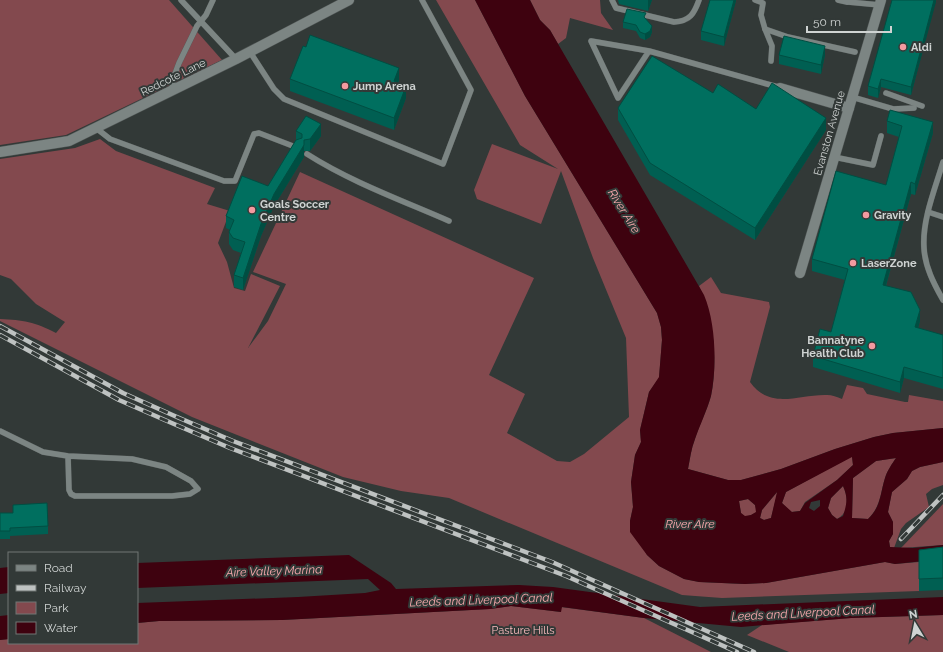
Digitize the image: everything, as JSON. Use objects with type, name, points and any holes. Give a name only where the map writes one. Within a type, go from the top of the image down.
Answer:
[{"type":"street","name":"Redcote Lane","points":[[0,152],[69,141],[250,52],[349,0]]},
{"type":"street","name":"Evanston Avenue","points":[[800,273],[880,2]]},
{"type":"street","points":[[780,88],[849,108]]},
{"type":"lane","points":[[181,0],[236,59]]},
{"type":"lane","points":[[172,91],[173,79],[179,63],[201,21],[206,15],[212,0]]},
{"type":"lane","points":[[250,52],[274,89],[284,99],[443,164],[471,90],[422,0]]},
{"type":"lane","points":[[612,0],[616,8],[674,22],[683,21],[694,14],[699,0]]},
{"type":"lane","points":[[755,0],[763,2],[761,15],[765,29],[771,38],[773,52],[771,61]]},
{"type":"lane","points":[[838,0],[880,2]]},
{"type":"lane","points":[[765,29],[788,37],[855,52]]},
{"type":"lane","points":[[649,51],[618,98],[591,41],[649,51],[780,88]]},
{"type":"lane","points":[[886,93],[922,106]]},
{"type":"lane","points":[[852,96],[893,109],[914,108]]},
{"type":"lane","points":[[96,128],[110,139],[224,181],[235,181],[254,134],[260,133],[298,148]]},
{"type":"lane","points":[[834,157],[873,165],[881,136]]},
{"type":"lane","points":[[307,154],[330,169],[449,221]]},
{"type":"lane","points":[[943,162],[928,212],[924,248],[932,281],[943,300]]},
{"type":"lane","points":[[928,212],[943,217]]},
{"type":"lane","points":[[1,434],[43,452],[68,456],[132,460],[166,467],[191,481],[198,489],[190,494],[172,496],[75,496],[71,494],[69,490],[68,456]]},
{"type":"green space","points":[[0,0],[169,0],[222,60],[66,135],[0,145]]},
{"type":"green space","points":[[436,0],[475,0],[525,96],[657,313],[661,327],[662,340],[659,378],[649,392],[640,430],[641,442],[635,455],[631,482],[633,507],[630,521],[647,555],[659,566],[684,579],[699,582],[744,584],[766,583],[885,562],[895,564],[919,562],[919,591],[722,598],[682,595],[449,498],[401,491],[343,477],[192,417],[0,321],[0,319],[29,322],[42,326],[56,333],[65,322],[36,304],[11,279],[0,275],[0,159],[75,148],[100,139],[116,151],[215,188],[207,204],[230,211],[218,243],[227,262],[234,288],[245,291],[251,274],[280,286],[248,348],[268,321],[286,284],[253,272],[300,172],[534,278],[489,375],[525,394],[507,433],[557,461],[570,462],[584,454],[629,417],[626,338],[593,258],[561,171],[541,224],[477,199],[474,190],[492,144],[558,169],[520,145]]},
{"type":"green space","points":[[530,0],[600,0],[601,13],[613,30],[570,18],[566,38],[558,44],[550,30],[540,20]]},
{"type":"green space","points":[[711,277],[721,293],[769,302],[770,307],[750,382],[758,391],[776,399],[827,395],[842,399],[847,385],[863,388],[867,394],[905,402],[908,402],[909,395],[943,401],[943,428],[893,433],[874,437],[835,449],[781,469],[741,480],[728,480],[688,469],[692,446],[711,396],[713,383],[714,355],[711,325],[704,298],[699,286]]},
{"type":"green space","points":[[852,456],[853,465],[837,480],[805,502],[800,511],[791,512],[782,503],[786,492]]},
{"type":"green space","points":[[896,458],[886,475],[880,500],[872,514],[868,519],[852,518],[853,478],[876,461]]},
{"type":"green space","points":[[943,462],[943,485],[932,489],[926,494],[929,507],[906,523],[901,529],[894,548],[890,547],[889,541],[893,534],[893,522],[888,512],[892,492],[907,479],[912,471],[920,467]]},
{"type":"green space","points":[[843,486],[847,504],[844,512],[837,519],[832,515],[828,508],[831,498]]},
{"type":"green space","points":[[778,491],[771,518],[764,520],[760,518],[762,510]]},
{"type":"green space","points":[[748,499],[755,505],[757,512],[745,517],[741,513],[739,501]]},
{"type":"green space","points":[[943,504],[943,545],[901,548]]},
{"type":"green space","name":"Pasture Hills","points":[[511,606],[561,612],[561,607],[644,618],[711,652],[0,652],[0,640],[8,639],[8,644],[138,644],[138,623],[159,621],[282,620],[490,609]]},
{"type":"green space","points":[[943,615],[943,652],[789,652],[747,635],[762,625],[851,618]]},
{"type":"water","name":"River Aire","points":[[475,0],[530,0],[540,20],[550,30],[704,295],[708,306],[713,332],[715,359],[713,384],[708,407],[694,443],[688,469],[728,480],[741,480],[781,469],[835,449],[874,437],[893,433],[943,428],[943,462],[920,467],[912,471],[907,479],[892,492],[888,512],[893,522],[893,534],[889,541],[890,547],[913,548],[943,545],[943,559],[895,564],[885,562],[766,583],[745,584],[699,582],[684,579],[659,566],[647,555],[630,532],[630,521],[633,507],[631,482],[635,455],[641,442],[640,430],[649,392],[659,377],[662,340],[661,327],[657,313],[525,96]],"holes":[[[852,457],[853,465],[837,480],[805,503],[800,511],[792,512],[782,503],[786,492]],[[896,458],[886,475],[878,505],[868,519],[852,518],[853,478],[876,461]],[[843,486],[846,494],[843,516],[837,519],[832,515],[828,508],[831,498]],[[777,492],[771,518],[764,520],[760,518],[762,510]],[[748,499],[755,505],[756,512],[751,515],[745,516],[741,513],[739,501]],[[820,500],[820,506],[814,511],[809,508],[811,502]]]},
{"type":"water","points":[[349,555],[391,583],[396,589],[519,585],[553,587],[700,607],[943,597],[943,615],[851,618],[741,627],[644,618],[562,607],[561,612],[511,606],[490,609],[282,620],[159,621],[138,623],[138,603],[298,597],[365,593],[380,590],[368,579],[138,588],[138,563]]},
{"type":"water","points":[[8,567],[8,593],[0,594],[0,568]]},
{"type":"water","points":[[8,615],[8,639],[0,640],[0,616]]},
{"type":"building","points":[[710,0],[734,0],[724,37],[701,31]]},
{"type":"building","name":"Aldi","points":[[892,0],[934,0],[911,87],[881,79],[878,89],[868,86]]},
{"type":"building","points":[[627,9],[646,13],[644,17],[652,26],[650,31],[645,34],[640,32],[636,25],[623,22]]},
{"type":"building","name":"Jump Arena","points":[[310,35],[399,68],[394,81],[406,86],[394,118],[290,79],[303,46],[306,47]]},
{"type":"building","points":[[784,36],[825,46],[821,65],[779,55]]},
{"type":"building","points":[[652,56],[713,93],[718,84],[756,109],[772,83],[826,118],[755,228],[650,163],[618,108]]},
{"type":"building","points":[[890,110],[933,122],[915,184],[911,182],[883,285],[911,292],[920,310],[915,327],[943,335],[943,378],[904,367],[900,382],[813,356],[820,329],[831,332],[848,269],[812,259],[836,171],[886,185],[902,126],[887,121]]},
{"type":"building","name":"Goals Soccer Centre","points":[[306,116],[321,124],[310,139],[304,140],[304,145],[274,194],[261,224],[243,278],[234,275],[245,242],[233,238],[229,232],[234,220],[226,216],[242,176],[268,186],[296,140],[302,138],[302,134],[296,131]]},
{"type":"building","points":[[47,503],[48,526],[10,528],[10,531],[0,531],[0,513],[13,513],[13,505]]},
{"type":"building","points":[[943,547],[943,578],[919,579],[919,550]]},
{"type":"railway","points":[[0,326],[123,393],[177,417],[233,441],[552,562],[754,652]]},
{"type":"railway","points":[[0,335],[119,400],[174,424],[230,448],[566,576],[737,652]]},
{"type":"railway","points":[[901,539],[943,495]]},
{"type":"place","name":"Aldi","points":[[903,47]]},
{"type":"place","name":"Jump Arena","points":[[345,86]]},
{"type":"place","name":"Goals Soccer Centre","points":[[252,210]]},
{"type":"place","name":"Gravity","points":[[866,215]]},
{"type":"place","name":"LaserZone","points":[[853,263]]},
{"type":"place","name":"Bannatyne Health Club","points":[[872,346]]},
{"type":"water label","name":"Aire Valley Marina","points":[[274,571]]},
{"type":"water label","name":"Leeds and Liverpool Canal","points":[[481,600]]},
{"type":"water label","name":"Leeds and Liverpool Canal","points":[[803,613]]}]
